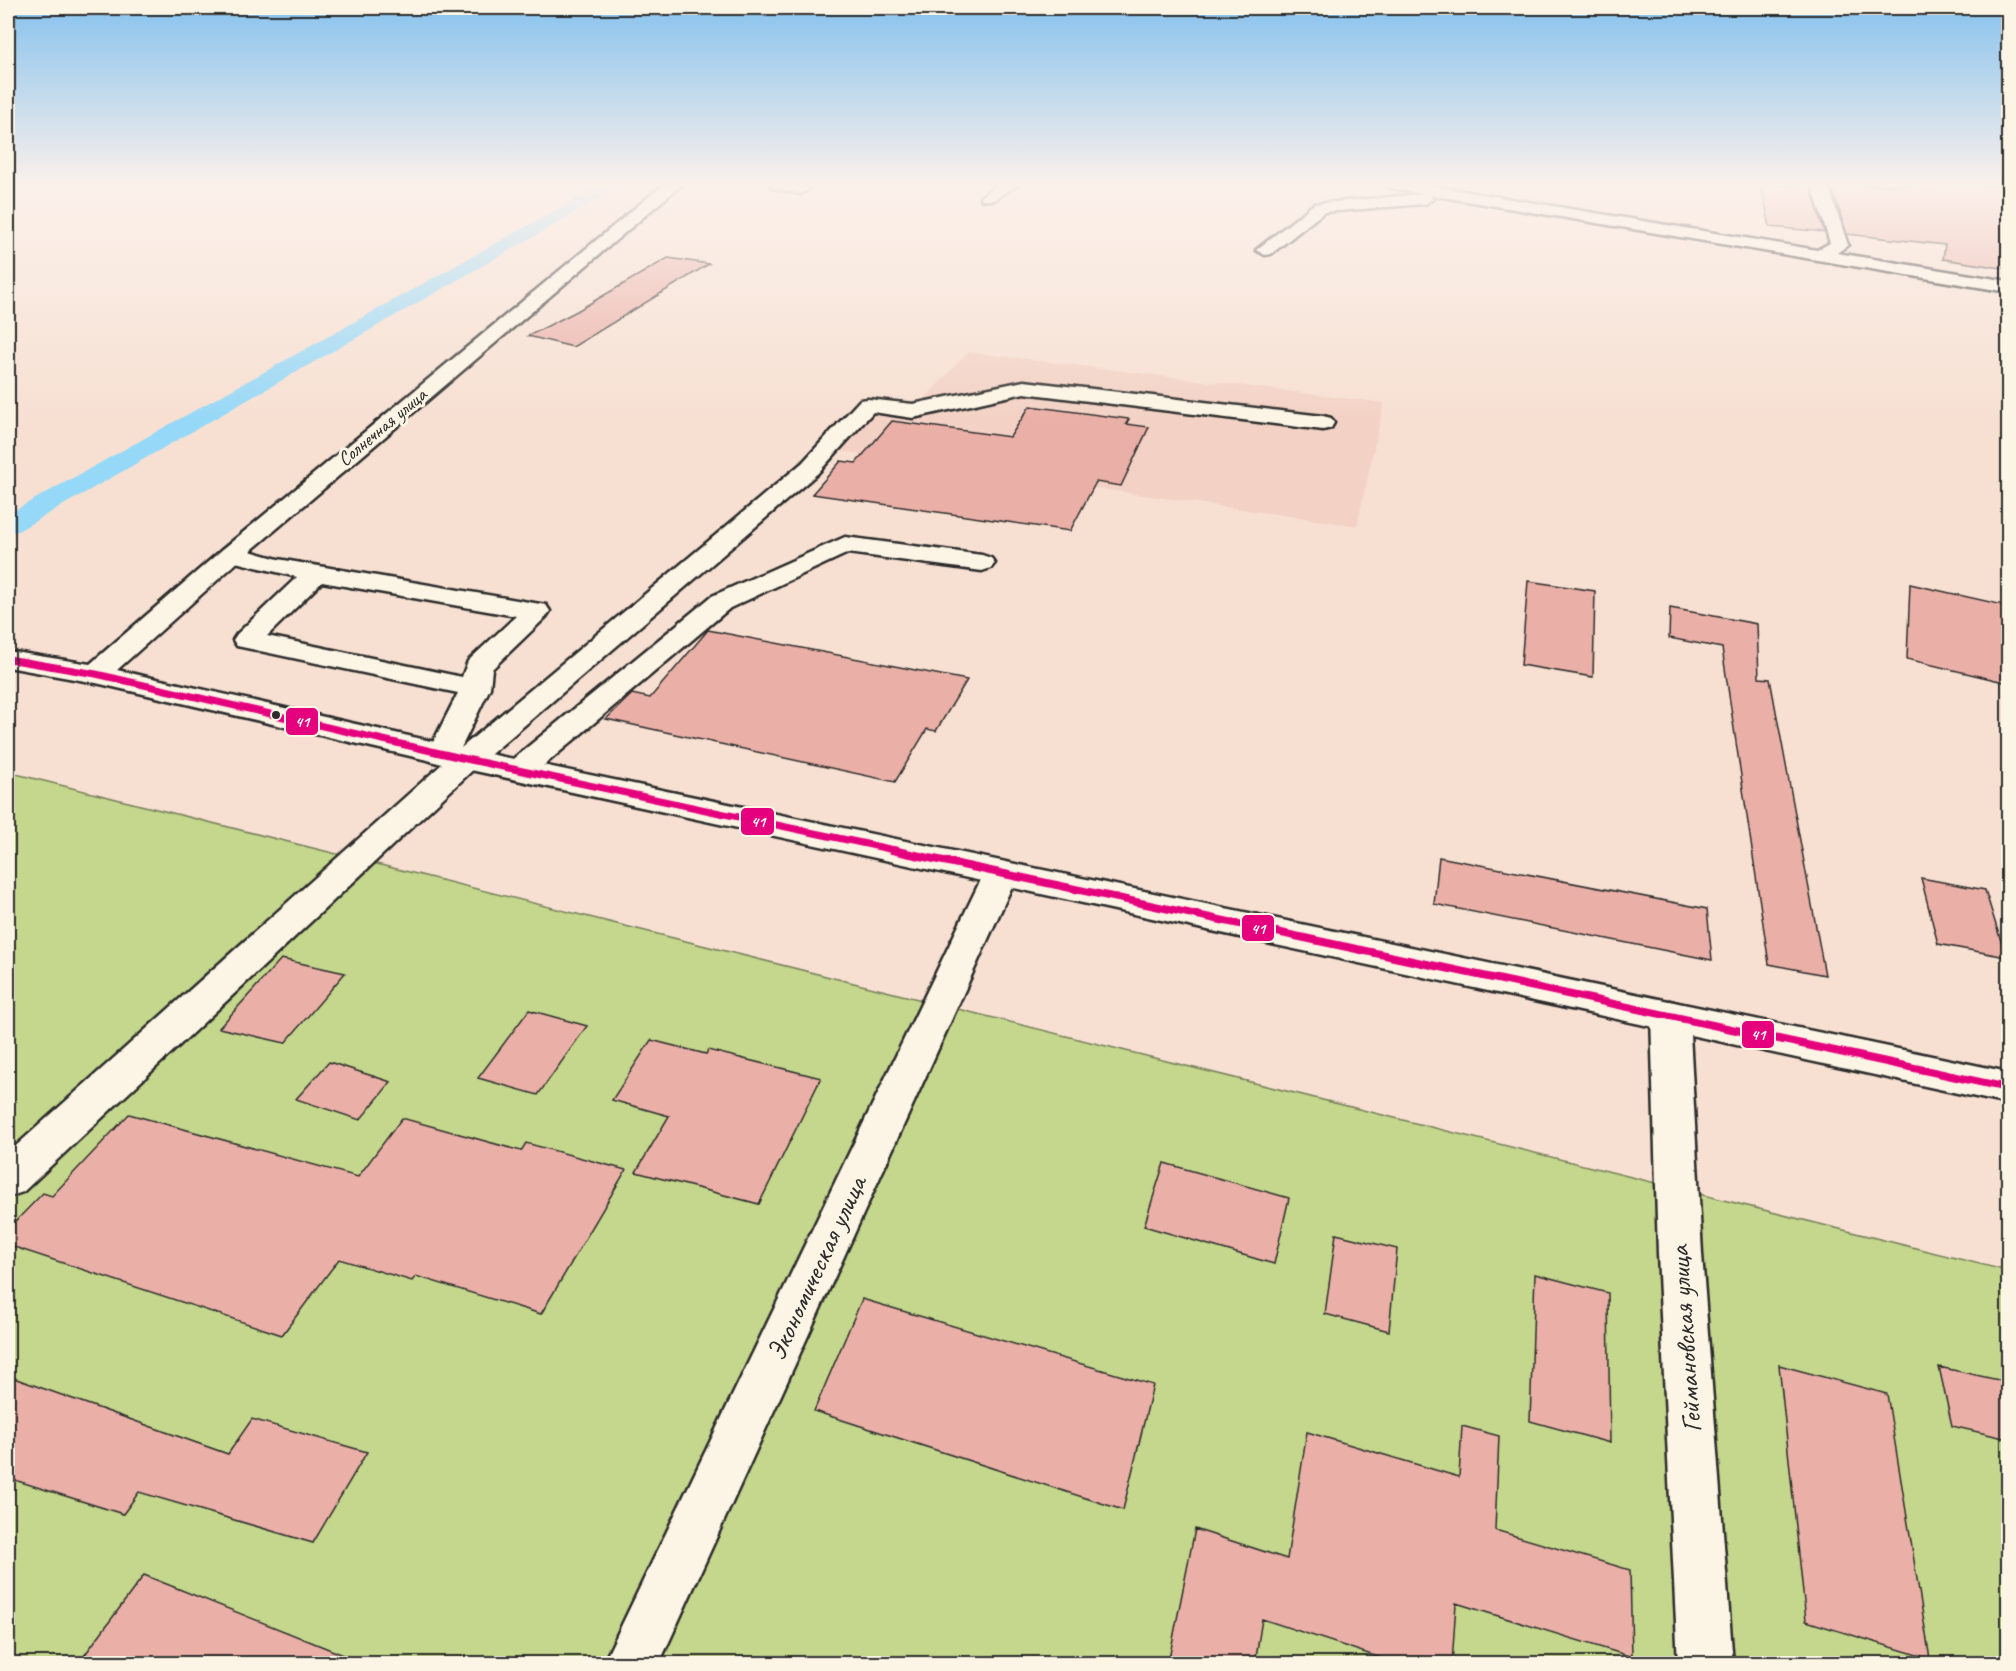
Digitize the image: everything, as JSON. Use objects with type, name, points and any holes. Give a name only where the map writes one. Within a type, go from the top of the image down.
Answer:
[{"type":"main road","name":"Солнечная улица","points":[[96,674],[232,554],[580,263]]},
{"type":"main road","points":[[1867,263],[2008,287]]},
{"type":"main road","points":[[8,1179],[454,757],[810,468],[868,405],[913,411],[1024,387],[1323,423]]},
{"type":"main road","points":[[519,770],[722,602],[845,545],[982,563]]},
{"type":"main road","points":[[232,554],[316,573],[536,611],[478,667],[475,688],[454,757]]},
{"type":"main road","points":[[316,573],[247,640],[475,688]]},
{"type":"main road","points":[[8,659],[96,674],[454,757],[2008,1088]]},
{"type":"main road","name":"Экономическая улица","points":[[630,1664],[1001,873]]},
{"type":"main road","name":"Геймановская улица","points":[[1670,1015],[1680,1254],[1706,1664]]},
{"type":"shaded area","points":[[968,352],[1384,403],[1357,526],[840,451],[872,414],[906,419]]},
{"type":"green space","points":[[8,772],[2008,1271],[2008,1663],[8,1664]]},
{"type":"building","points":[[659,263],[709,264],[573,347],[528,336],[577,311]]},
{"type":"building","points":[[1969,263],[2008,263],[2008,269]]},
{"type":"building","points":[[1030,406],[1129,419],[1126,424],[1149,427],[1121,486],[1096,482],[1070,531],[812,494],[841,461],[856,463],[892,421],[1010,437]]},
{"type":"building","points":[[1528,581],[1595,591],[1593,677],[1521,665]]},
{"type":"building","points":[[1910,584],[2008,606],[2008,683],[1907,659]]},
{"type":"building","points":[[1670,608],[1757,624],[1759,678],[1770,679],[1825,975],[1769,964],[1722,648],[1669,638]]},
{"type":"building","points":[[708,630],[967,680],[936,731],[927,729],[895,782],[606,719],[632,694],[650,698]]},
{"type":"building","points":[[1439,857],[1707,909],[1712,960],[1434,904]]},
{"type":"building","points":[[1921,878],[1985,890],[2006,957],[1938,944]]},
{"type":"building","points":[[281,959],[345,973],[285,1043],[219,1028]]},
{"type":"building","points":[[529,1010],[587,1026],[538,1095],[478,1078]]},
{"type":"building","points":[[651,1040],[706,1054],[708,1050],[821,1078],[759,1204],[636,1172],[669,1116],[612,1100]]},
{"type":"building","points":[[329,1062],[391,1082],[360,1120],[296,1099]]},
{"type":"building","points":[[129,1114],[358,1177],[402,1118],[521,1151],[526,1143],[626,1170],[541,1314],[416,1276],[412,1281],[339,1259],[282,1335],[8,1245],[8,1229],[43,1193],[52,1196]]},
{"type":"building","points":[[1164,1163],[1289,1198],[1274,1264],[1144,1226]]},
{"type":"building","points":[[1336,1234],[1397,1249],[1389,1331],[1325,1314]]},
{"type":"building","points":[[1535,1274],[1608,1293],[1610,1443],[1530,1421]]},
{"type":"building","points":[[862,1299],[1153,1385],[1123,1510],[814,1411]]},
{"type":"building","points":[[1779,1365],[1887,1394],[1930,1659],[1806,1621]]},
{"type":"building","points":[[1939,1367],[2008,1382],[2008,1439],[1952,1426]]},
{"type":"building","points":[[8,1376],[228,1454],[252,1419],[367,1452],[313,1543],[139,1492],[123,1514],[8,1478]]},
{"type":"building","points":[[1462,1426],[1499,1436],[1495,1530],[1630,1570],[1632,1657],[1456,1603],[1452,1664],[1399,1664],[1262,1619],[1255,1664],[1168,1664],[1195,1529],[1287,1559],[1307,1432],[1459,1477]]},
{"type":"building","points":[[144,1575],[361,1662],[360,1664],[78,1664]]},
{"type":"waterway","points":[[8,525],[476,263]]},
{"type":"transit line","name":"41","points":[[8,659],[96,674],[466,759],[2008,1088]]}]
